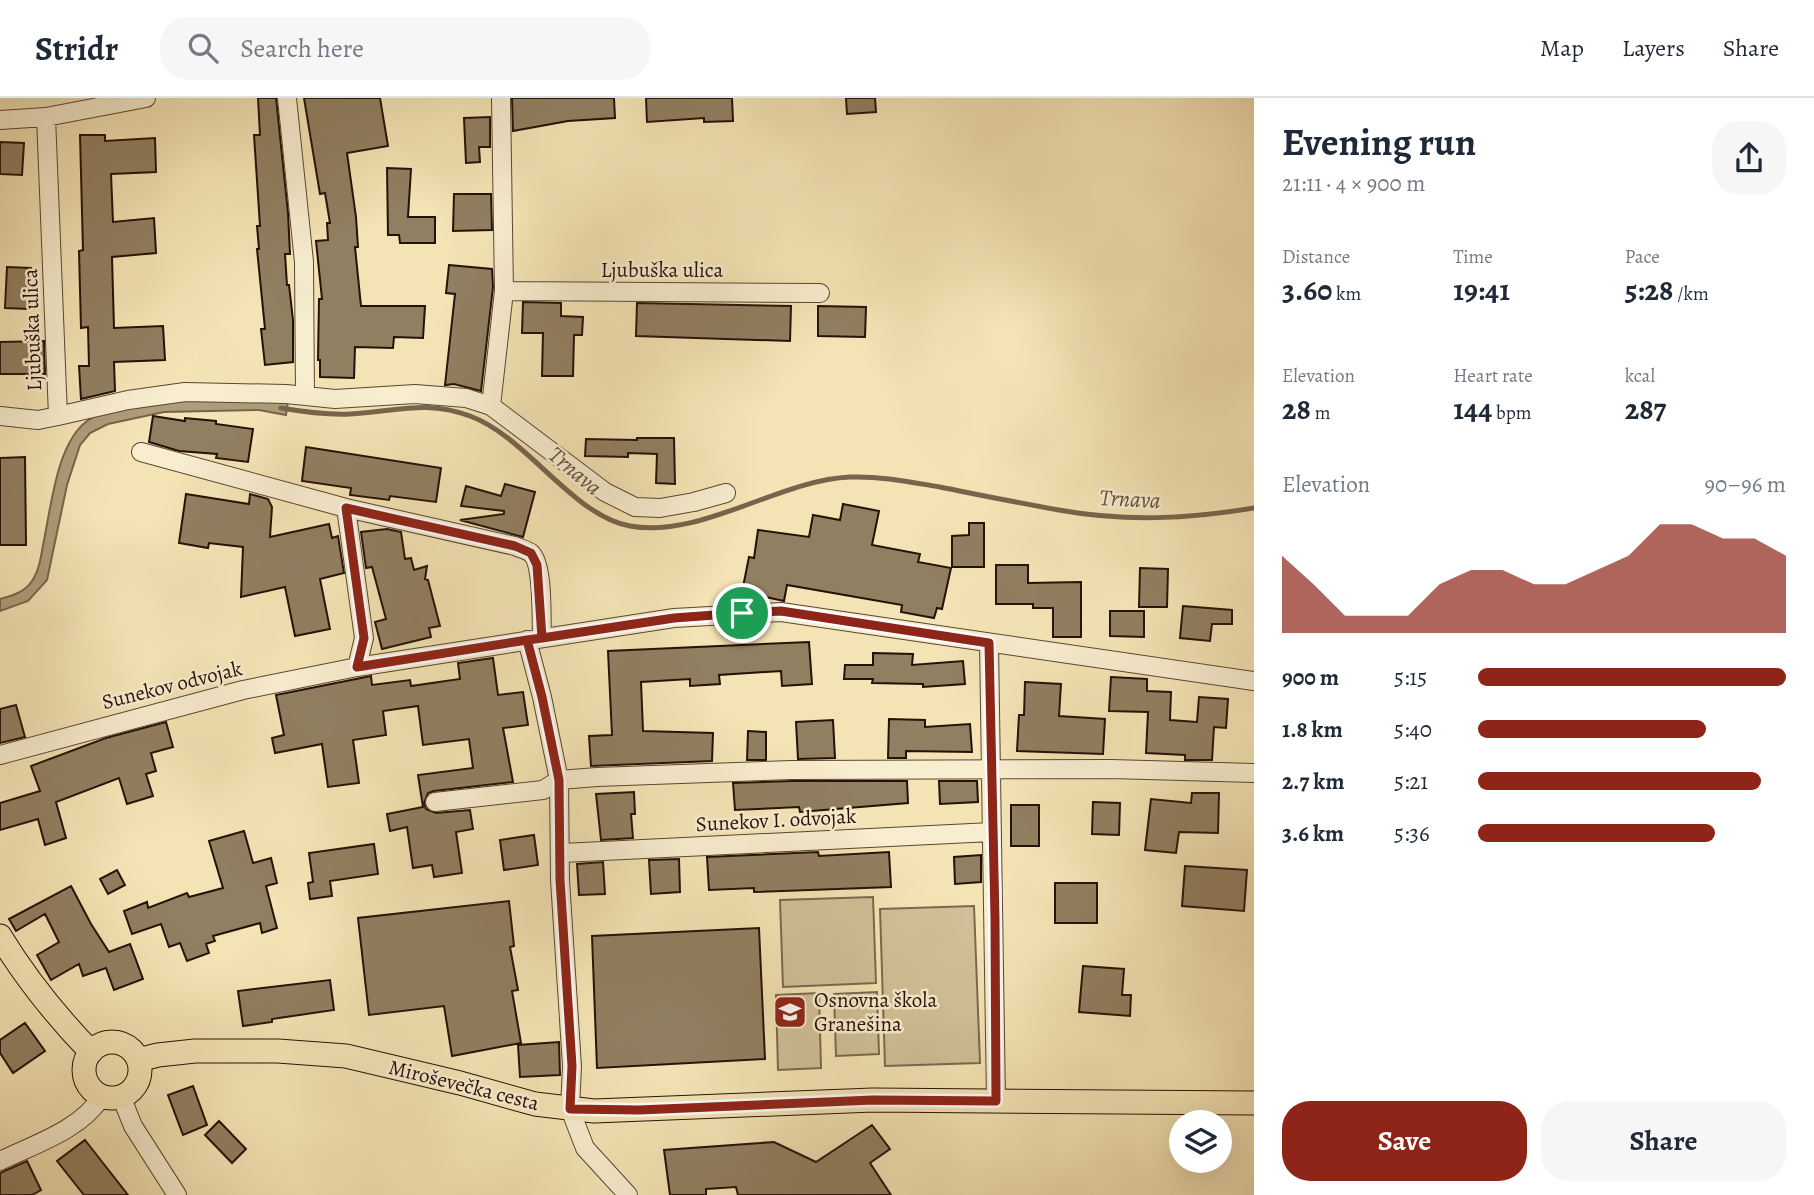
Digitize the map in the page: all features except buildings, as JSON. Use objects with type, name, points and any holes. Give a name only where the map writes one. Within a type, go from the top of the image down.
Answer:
[{"type":"main road","points":[[0,936],[24,976],[57,1017],[91,1052]]},
{"type":"main road","points":[[117,1043],[133,1052],[138,1060],[140,1069],[135,1086],[111,1096],[94,1092],[85,1077],[84,1068],[91,1052],[98,1046],[117,1043]]},
{"type":"main road","name":"Miroševečka cesta","points":[[138,1060],[195,1051],[278,1051],[346,1056],[535,1104],[570,1109],[639,1110],[873,1100],[1254,1103]]},
{"type":"street","points":[[0,120],[46,117],[146,98]]},
{"type":"street","points":[[287,98],[304,262],[306,396]]},
{"type":"street","points":[[491,406],[504,292],[501,98]]},
{"type":"street","name":"Ljubuška ulica","points":[[46,117],[58,416],[128,400],[185,392],[335,399],[415,394],[466,398],[491,406],[606,492],[635,507],[660,508],[726,493]]},
{"type":"street","name":"Ljubuška ulica","points":[[504,292],[820,293]]},
{"type":"street","points":[[0,415],[24,420],[58,416]]},
{"type":"street","points":[[141,452],[346,508],[515,546],[531,553],[537,565],[539,581],[535,639],[542,697],[559,780],[562,853],[560,880],[572,1066],[570,1109],[585,1148],[628,1195]]},
{"type":"street","points":[[346,508],[364,638],[357,667]]},
{"type":"street","points":[[535,639],[674,618],[781,611],[1254,681]]},
{"type":"street","name":"Sunekov odvojak","points":[[0,755],[243,690],[357,667],[535,639]]},
{"type":"street","points":[[989,643],[996,1101]]},
{"type":"street","points":[[435,802],[543,790],[559,780],[778,771],[1111,769],[1254,773]]},
{"type":"street","name":"Sunekov I. odvojak","points":[[562,853],[992,832]]},
{"type":"street","points":[[0,1161],[70,1126],[111,1096],[177,1195]]},
{"type":"shaded area","points":[[171,399],[288,401],[286,415],[259,410],[164,412],[108,424],[90,433],[80,445],[67,485],[47,580],[28,601],[0,611],[0,599],[26,588],[36,573],[56,478],[68,445],[77,431],[87,421],[105,412]]},
{"type":"shaded area","points":[[873,897],[876,983],[783,987],[780,900]]},
{"type":"shaded area","points":[[974,906],[980,1063],[885,1066],[880,909]]},
{"type":"shaded area","points":[[877,992],[879,1054],[836,1056],[834,994]]},
{"type":"shaded area","points":[[819,993],[821,1068],[778,1070],[776,995]]},
{"type":"waterway","name":"Trnava","points":[[281,408],[341,414],[424,407],[470,416],[491,426],[511,441],[589,508],[630,526],[657,528],[684,524],[823,480],[850,477],[907,481],[1059,510],[1132,518],[1181,517],[1254,508]]},
{"type":"place","name":"Osnovna škola Granešina","points":[[790,1012]]},
{"type":"route","points":[[742,613],[674,618],[542,638],[527,640],[357,667],[364,638],[362,609],[346,508],[515,546],[531,553],[537,565],[542,638],[527,640],[559,780],[562,853],[560,880],[572,1066],[570,1109],[639,1110],[873,1100],[996,1101],[989,643],[781,611],[742,613]]}]
